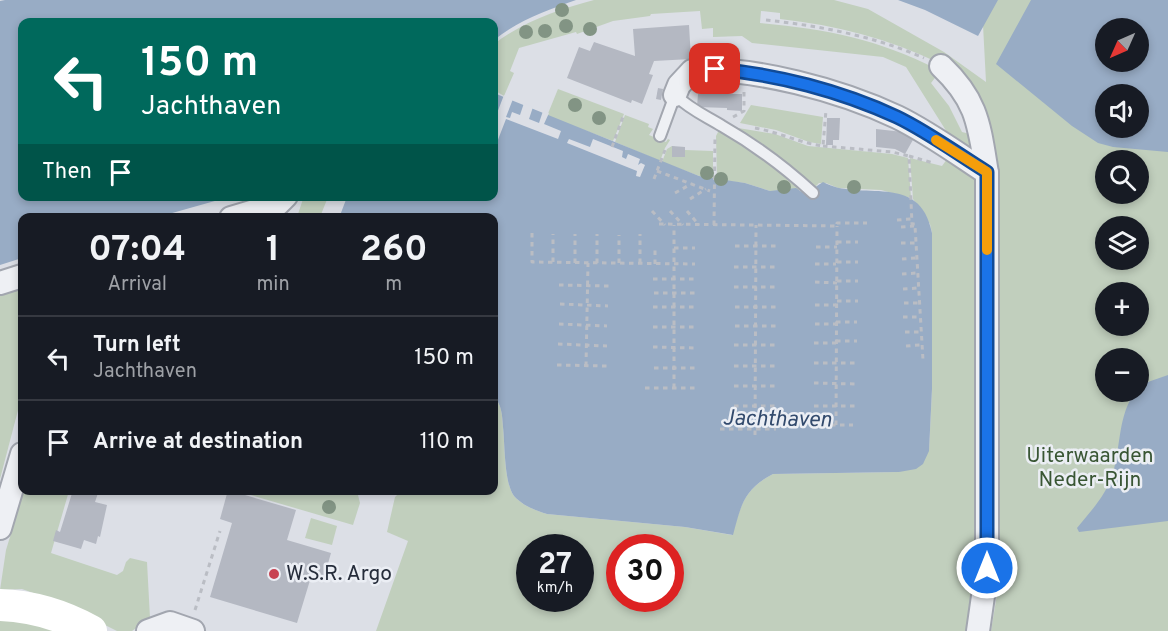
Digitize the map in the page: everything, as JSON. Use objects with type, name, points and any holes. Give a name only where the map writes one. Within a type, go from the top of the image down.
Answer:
[{"type":"street","points":[[941,66],[963,89],[977,116],[987,172],[987,568],[978,631]]},
{"type":"street","points":[[675,95],[679,85],[692,71],[715,69],[739,71],[774,78],[853,99],[898,117],[987,172]]},
{"type":"street","points":[[248,213],[278,204],[281,201]]},
{"type":"street","points":[[0,283],[18,277]]},
{"type":"street","points":[[0,528],[18,467]]},
{"type":"street","points":[[0,605],[18,605],[47,612],[91,631]]},
{"type":"street","points":[[148,631],[170,623],[191,630]]},
{"type":"lane","points":[[660,136],[675,95],[691,109],[721,124],[763,152],[813,193]]},
{"type":"path","points":[[766,20],[805,24],[867,38],[941,66]]},
{"type":"path","points":[[823,146],[825,112],[830,93]]},
{"type":"path","points":[[612,147],[624,114]]},
{"type":"path","points":[[753,128],[776,132],[809,144],[892,152],[909,156],[911,219],[912,224],[915,224],[920,345],[922,345],[923,360]]},
{"type":"path","points":[[654,179],[666,148]]},
{"type":"path","points":[[714,225],[715,161]]},
{"type":"path","points":[[657,171],[708,190],[690,199]]},
{"type":"path","points":[[675,194],[691,184]]},
{"type":"path","points":[[652,211],[665,225]]},
{"type":"path","points":[[670,211],[683,225]]},
{"type":"path","points":[[687,211],[699,225]]},
{"type":"path","points":[[897,220],[911,219]]},
{"type":"path","points":[[836,425],[837,222],[867,223]]},
{"type":"path","points":[[659,225],[837,226]]},
{"type":"path","points":[[674,225],[674,388]]},
{"type":"path","points":[[755,435],[756,225]]},
{"type":"path","points":[[901,227],[915,226]]},
{"type":"path","points":[[532,233],[532,262],[695,264]]},
{"type":"path","points":[[553,234],[553,263]]},
{"type":"path","points":[[575,234],[575,263]]},
{"type":"path","points":[[597,234],[597,263]]},
{"type":"path","points":[[640,234],[640,264]]},
{"type":"path","points":[[619,235],[619,263]]},
{"type":"path","points":[[837,242],[858,242]]},
{"type":"path","points":[[901,243],[916,243]]},
{"type":"path","points":[[655,246],[655,264]]},
{"type":"path","points":[[735,246],[777,246]]},
{"type":"path","points":[[816,247],[837,247]]},
{"type":"path","points":[[674,248],[695,248]]},
{"type":"path","points":[[902,259],[916,258]]},
{"type":"path","points":[[815,264],[858,262]]},
{"type":"path","points":[[586,366],[588,263]]},
{"type":"path","points":[[734,267],[777,267]]},
{"type":"path","points":[[902,274],[917,273]]},
{"type":"path","points":[[653,279],[695,279]]},
{"type":"path","points":[[815,282],[858,281]]},
{"type":"path","points":[[559,285],[609,286]]},
{"type":"path","points":[[734,287],[777,287]]},
{"type":"path","points":[[903,289],[918,288]]},
{"type":"path","points":[[654,293],[695,293]]},
{"type":"path","points":[[815,305],[858,301]]},
{"type":"path","points":[[904,303],[918,303]]},
{"type":"path","points":[[560,304],[608,306]]},
{"type":"path","points":[[653,307],[695,307]]},
{"type":"path","points":[[735,307],[777,308]]},
{"type":"path","points":[[903,317],[919,316]]},
{"type":"path","points":[[814,324],[857,322]]},
{"type":"path","points":[[559,324],[607,326]]},
{"type":"path","points":[[735,326],[777,326]]},
{"type":"path","points":[[653,327],[695,327]]},
{"type":"path","points":[[905,332],[920,332]]},
{"type":"path","points":[[814,343],[857,341]]},
{"type":"path","points":[[558,344],[607,346]]},
{"type":"path","points":[[734,345],[777,345]]},
{"type":"path","points":[[906,346],[920,345]]},
{"type":"path","points":[[653,347],[695,348]]},
{"type":"path","points":[[814,363],[858,363]]},
{"type":"path","points":[[557,365],[607,366]]},
{"type":"path","points":[[734,366],[777,366]]},
{"type":"path","points":[[654,368],[695,368]]},
{"type":"path","points":[[814,383],[857,384]]},
{"type":"path","points":[[734,386],[776,386]]},
{"type":"path","points":[[645,388],[695,388]]},
{"type":"path","points":[[734,406],[776,406]]},
{"type":"path","points":[[814,406],[857,406]]},
{"type":"path","points":[[813,425],[854,425]]},
{"type":"path","points":[[720,429],[776,429]]},
{"type":"path","points":[[191,630],[220,531]]},
{"type":"green space","name":"Uiterwaarden Neder-Rijn","points":[[594,0],[834,0],[868,9],[944,52],[986,82],[983,25],[942,0],[1168,0],[1168,631],[991,631],[999,582],[997,181],[939,63],[862,34],[780,19],[780,13],[761,11],[760,23],[807,28],[851,37],[893,50],[937,69],[938,74],[931,83],[949,106],[962,132],[974,135],[978,153],[950,137],[906,67],[883,57],[752,43],[742,36],[713,37],[713,28],[702,29],[700,11],[651,14],[613,21],[577,34],[576,32],[519,48],[510,71],[514,73],[504,96],[498,92],[498,41],[529,23]]},
{"type":"green space","points":[[558,89],[624,114],[613,141],[547,116]]},
{"type":"green space","points":[[751,105],[823,117],[821,144],[776,130],[740,123]]},
{"type":"green space","points":[[625,115],[649,124],[648,127],[653,129],[649,135],[666,142],[670,140],[660,161],[615,142]]},
{"type":"green space","points":[[732,127],[775,134],[808,146],[892,154],[908,158],[911,198],[881,190],[838,188],[826,183],[819,183],[814,188]]},
{"type":"green space","points":[[720,128],[762,155],[801,187],[799,190],[770,191],[745,183],[717,180],[716,136]]},
{"type":"green space","points":[[672,146],[685,150],[713,151],[713,179],[662,162],[667,149]]},
{"type":"green space","points":[[950,155],[971,170],[981,185],[976,603],[971,631],[376,631],[408,541],[387,532],[395,497],[397,495],[498,495],[498,402],[502,414],[508,482],[514,496],[521,502],[547,514],[685,527],[732,535],[745,499],[756,486],[773,474],[899,472],[929,450],[932,390],[932,233],[930,224],[913,199],[910,158],[942,166]]},
{"type":"green space","points":[[302,201],[326,201],[322,213],[298,213]]},
{"type":"green space","points":[[18,289],[18,410],[0,479],[0,295]]},
{"type":"green space","points":[[23,495],[68,495],[51,553],[117,575],[123,571],[130,558],[147,562],[150,618],[132,631],[117,631],[59,602],[22,589],[0,590],[6,550]]},
{"type":"green space","points":[[251,495],[358,495],[360,503],[353,525]]},
{"type":"green space","points":[[311,518],[337,526],[332,545],[305,538]]},
{"type":"green space","points":[[0,615],[69,631],[0,631]]},
{"type":"water","points":[[576,0],[544,12],[498,37],[498,18],[18,18],[18,201],[215,201],[172,213],[18,213],[18,259],[0,265],[0,1]]},
{"type":"water","points":[[898,0],[998,0],[978,36],[925,10]]},
{"type":"water","points":[[1031,0],[1168,0],[1168,152],[1113,147],[1098,143],[1072,126],[996,64]]},
{"type":"water","name":"Jachthaven","points":[[498,95],[699,176],[745,183],[770,191],[796,188],[813,200],[820,193],[814,188],[823,182],[838,188],[902,195],[915,201],[925,214],[932,233],[932,389],[929,451],[923,464],[916,469],[899,472],[773,474],[756,486],[745,499],[733,535],[685,527],[547,514],[529,507],[514,496],[508,482],[502,414],[498,402],[498,213],[341,213],[345,201],[498,201]]},
{"type":"water","points":[[1168,375],[1168,521],[1079,532],[1077,528],[1098,502],[1110,481],[1116,462],[1123,421],[1130,402],[1149,402],[1149,382]]},
{"type":"pier","points":[[504,95],[513,99],[506,117],[510,118],[512,112],[520,115],[524,103],[533,107],[529,119],[539,123],[543,111],[549,113],[544,124],[561,131],[558,139],[506,119],[498,140],[498,111]]},
{"type":"pier","points":[[569,139],[590,147],[593,139],[623,151],[622,157],[626,159],[628,154],[640,159],[638,165],[641,163],[645,165],[640,177],[636,176],[637,171],[567,143]]},
{"type":"building","points":[[689,25],[691,59],[654,61],[649,74],[653,75],[642,104],[632,100],[631,103],[567,78],[579,47],[590,51],[594,42],[635,56],[633,29]]},
{"type":"building","points":[[658,88],[663,89],[661,100],[656,99]]},
{"type":"building","points":[[698,94],[742,94],[742,111],[697,107]]},
{"type":"building","points":[[827,118],[840,118],[839,140],[833,140],[833,145],[826,145]]},
{"type":"building","points":[[876,129],[903,132],[914,138],[905,154],[895,149],[876,147]]},
{"type":"building","points":[[672,146],[685,147],[685,157],[672,157]]},
{"type":"building","points":[[71,495],[97,495],[95,502],[107,505],[100,537],[98,536],[96,544],[84,540],[81,549],[53,541],[56,530],[60,532]]},
{"type":"building","points":[[227,495],[245,495],[296,510],[287,540],[331,553],[323,581],[311,577],[297,623],[210,597],[232,523],[220,519]]},
{"type":"slow traffic","points":[[936,140],[987,172],[987,250]]},
{"type":"place","name":"W.S.R. Argo","points":[[274,574]]},
{"type":"route","points":[[715,69],[774,78],[853,99],[898,117],[987,172],[987,568]]}]
